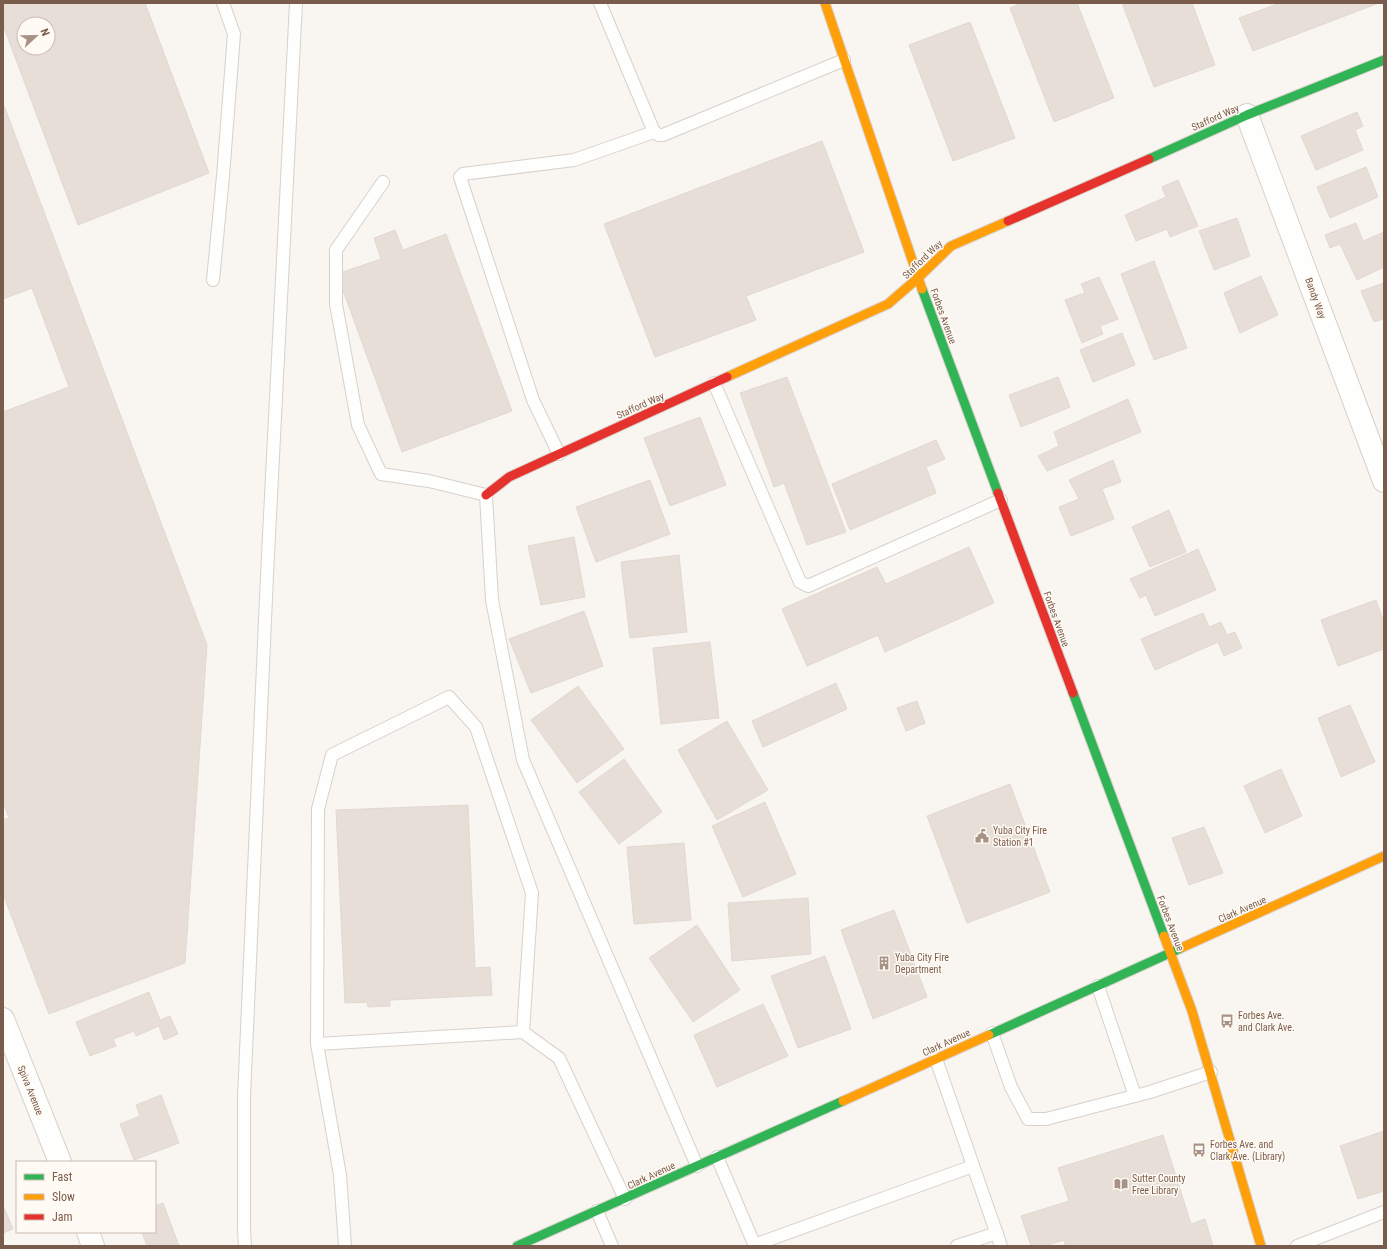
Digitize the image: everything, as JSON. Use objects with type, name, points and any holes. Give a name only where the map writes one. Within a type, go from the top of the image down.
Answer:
[{"type":"street","name":"Forbes Avenue","points":[[825,3],[918,278],[1192,1011],[1261,1246]]},
{"type":"street","name":"Stafford Way","points":[[486,495],[509,477],[888,304],[918,278],[950,246],[1247,115],[1384,60]]},
{"type":"street","name":"Bandy Way","points":[[1247,115],[1384,481]]},
{"type":"street","name":"Clark Avenue","points":[[517,1246],[625,1199],[1384,856]]},
{"type":"street","name":"Spiva Avenue","points":[[3,1019],[60,1161]]},
{"type":"street","points":[[88,1233],[93,1246]]},
{"type":"lane","points":[[213,280],[224,176],[234,34],[223,3]]},
{"type":"lane","points":[[245,1246],[244,1097],[267,583],[296,3]]},
{"type":"lane","points":[[600,3],[654,132],[658,135],[663,136],[844,60]]},
{"type":"lane","points":[[559,454],[534,400],[460,177],[462,174],[574,160],[654,132]]},
{"type":"lane","points":[[383,182],[336,250],[336,304],[358,425],[381,474],[429,481],[486,495],[492,600],[523,760],[697,1166]]},
{"type":"lane","points":[[714,383],[800,582],[805,585],[808,586],[1001,500]]},
{"type":"lane","points":[[345,1246],[340,1175],[317,1044],[318,809],[332,755],[449,697],[476,727],[532,893],[523,1032]]},
{"type":"lane","points":[[1098,986],[1135,1096]]},
{"type":"lane","points":[[317,1044],[523,1032],[559,1058],[625,1199]]},
{"type":"lane","points":[[992,1033],[1011,1087],[1028,1118],[1046,1119],[1135,1096],[1211,1072]]},
{"type":"lane","points":[[936,1059],[1001,1246]]},
{"type":"lane","points":[[718,1157],[755,1246],[973,1166]]},
{"type":"lane","points":[[597,1211],[612,1246]]},
{"type":"lane","points":[[1297,1246],[1384,1212]]},
{"type":"lane","points":[[957,1246],[997,1233]]},
{"type":"building","points":[[3,3],[145,3],[209,173],[78,225],[3,25]]},
{"type":"building","points":[[1022,3],[1077,3],[1114,98],[1054,122],[1010,8]]},
{"type":"building","points":[[1122,3],[1192,3],[1215,65],[1154,87]]},
{"type":"building","points":[[1280,3],[1379,3],[1253,51],[1239,18]]},
{"type":"building","points":[[970,22],[1015,138],[953,161],[909,45]]},
{"type":"building","points":[[3,103],[207,645],[185,963],[49,1014],[3,894],[3,820],[9,818],[3,802],[3,412],[69,387],[32,288],[3,299]]},
{"type":"building","points":[[1357,112],[1363,126],[1355,130],[1363,150],[1316,170],[1301,136]]},
{"type":"building","points":[[822,141],[864,252],[746,296],[756,320],[655,357],[604,224]]},
{"type":"building","points":[[1366,167],[1378,197],[1330,218],[1317,187]]},
{"type":"building","points":[[1178,180],[1198,226],[1170,237],[1167,229],[1136,241],[1125,215],[1166,197],[1162,187]]},
{"type":"building","points":[[1237,218],[1250,256],[1214,270],[1199,231]]},
{"type":"building","points":[[1356,223],[1363,241],[1384,232],[1384,267],[1357,280],[1340,244],[1330,248],[1325,235]]},
{"type":"building","points":[[395,230],[403,250],[446,234],[512,411],[402,452],[337,274],[381,259],[374,238]]},
{"type":"building","points":[[1154,261],[1187,348],[1154,360],[1121,274]]},
{"type":"building","points":[[1261,276],[1278,315],[1240,333],[1224,293]]},
{"type":"building","points":[[1099,277],[1118,319],[1100,326],[1103,334],[1082,343],[1065,300],[1085,293],[1081,284]]},
{"type":"building","points":[[1384,283],[1384,319],[1374,322],[1361,291]]},
{"type":"building","points":[[1122,333],[1135,365],[1093,382],[1080,350]]},
{"type":"building","points":[[787,377],[846,532],[807,545],[784,483],[774,487],[740,393]]},
{"type":"building","points":[[1058,377],[1070,407],[1021,427],[1009,395]]},
{"type":"building","points":[[1128,399],[1141,432],[1047,471],[1038,456],[1059,446],[1054,432]]},
{"type":"building","points":[[700,417],[726,485],[670,506],[644,438]]},
{"type":"building","points":[[936,440],[945,459],[926,467],[936,493],[850,530],[832,484]]},
{"type":"building","points":[[1113,460],[1121,482],[1102,489],[1114,519],[1071,536],[1059,507],[1079,499],[1069,480]]},
{"type":"building","points":[[650,480],[670,534],[596,562],[576,507]]},
{"type":"building","points":[[1169,510],[1186,552],[1150,567],[1132,527]]},
{"type":"building","points":[[574,537],[585,597],[541,605],[528,546]]},
{"type":"building","points":[[969,547],[994,603],[885,652],[878,635],[807,666],[782,609],[877,567],[886,584]]},
{"type":"building","points":[[1198,549],[1216,590],[1155,616],[1146,595],[1140,598],[1130,579]]},
{"type":"building","points":[[679,555],[687,632],[630,638],[621,562]]},
{"type":"building","points":[[1376,600],[1384,622],[1384,649],[1338,666],[1321,620]]},
{"type":"building","points":[[584,611],[603,666],[531,693],[509,639]]},
{"type":"building","points":[[1203,613],[1209,627],[1221,622],[1227,635],[1235,632],[1242,648],[1224,656],[1218,642],[1155,670],[1141,639]]},
{"type":"building","points":[[710,642],[719,718],[661,724],[653,648]]},
{"type":"building","points":[[836,683],[847,709],[763,747],[752,721]]},
{"type":"building","points":[[578,686],[624,749],[577,783],[531,720]]},
{"type":"building","points":[[917,701],[925,723],[906,731],[897,708]]},
{"type":"building","points":[[1350,705],[1375,762],[1341,777],[1318,718]]},
{"type":"building","points":[[727,721],[768,790],[717,820],[678,750]]},
{"type":"building","points":[[624,759],[662,812],[619,844],[579,792]]},
{"type":"building","points":[[1281,769],[1302,816],[1265,833],[1244,786]]},
{"type":"building","name":"Yuba City Fire Station #1","points":[[1010,784],[1050,892],[967,923],[927,816]]},
{"type":"building","points":[[765,802],[796,874],[743,897],[712,826]]},
{"type":"building","points":[[468,805],[475,968],[490,967],[492,995],[390,1000],[390,1006],[368,1007],[367,1002],[345,1003],[336,810]]},
{"type":"building","points":[[1204,827],[1223,873],[1189,885],[1172,838]]},
{"type":"building","points":[[684,843],[691,920],[634,924],[627,847]]},
{"type":"building","points":[[808,898],[811,954],[732,961],[728,903]]},
{"type":"building","name":"Yuba City Fire Department","points":[[894,910],[927,997],[873,1019],[841,930]]},
{"type":"building","points":[[697,925],[740,990],[693,1022],[649,958]]},
{"type":"building","points":[[825,956],[851,1029],[798,1048],[771,976]]},
{"type":"building","points":[[149,992],[160,1020],[170,1016],[178,1034],[164,1040],[159,1026],[136,1036],[134,1031],[113,1039],[116,1046],[90,1056],[76,1022]]},
{"type":"building","points":[[763,1004],[788,1056],[717,1087],[694,1035]]},
{"type":"building","points":[[161,1095],[179,1143],[134,1160],[120,1124],[140,1116],[136,1105]]},
{"type":"building","points":[[1384,1131],[1384,1191],[1358,1199],[1340,1146]]},
{"type":"building","name":"Sutter County Free Library","points":[[1163,1135],[1191,1224],[1205,1219],[1213,1246],[1065,1246],[1064,1240],[1045,1246],[1031,1246],[1021,1216],[1069,1201],[1058,1168]]},
{"type":"building","points":[[163,1203],[179,1246],[147,1246],[142,1233],[156,1233],[156,1206]]},
{"type":"building","points":[[3,1205],[13,1229],[3,1233]]},
{"type":"traffic: fast","points":[[1149,159],[1247,115],[1384,60]]},
{"type":"traffic: fast","points":[[922,289],[998,493]]},
{"type":"traffic: fast","points":[[1073,693],[1164,936]]},
{"type":"traffic: fast","points":[[989,1035],[1181,948]]},
{"type":"traffic: fast","points":[[517,1246],[843,1101]]},
{"type":"traffic: slow","points":[[825,3],[922,289]]},
{"type":"traffic: slow","points":[[727,377],[888,304],[951,246],[1008,221]]},
{"type":"traffic: slow","points":[[1181,948],[1384,856]]},
{"type":"traffic: slow","points":[[1164,936],[1192,1011],[1261,1246]]},
{"type":"traffic: slow","points":[[843,1101],[989,1035]]},
{"type":"traffic: jam","points":[[1008,221],[1149,159]]},
{"type":"traffic: jam","points":[[486,495],[509,477],[727,377]]},
{"type":"traffic: jam","points":[[998,493],[1073,693]]},
{"type":"place","name":"Yuba City Fire Station #1","points":[[982,836]]},
{"type":"place","name":"Yuba City Fire Department","points":[[884,963]]},
{"type":"place","name":"Forbes Ave. and Clark Ave.","points":[[1227,1021]]},
{"type":"place","name":"Forbes Ave. and Clark Ave. (Library)","points":[[1199,1150]]},
{"type":"place","name":"Sutter County Free Library","points":[[1121,1184]]}]
